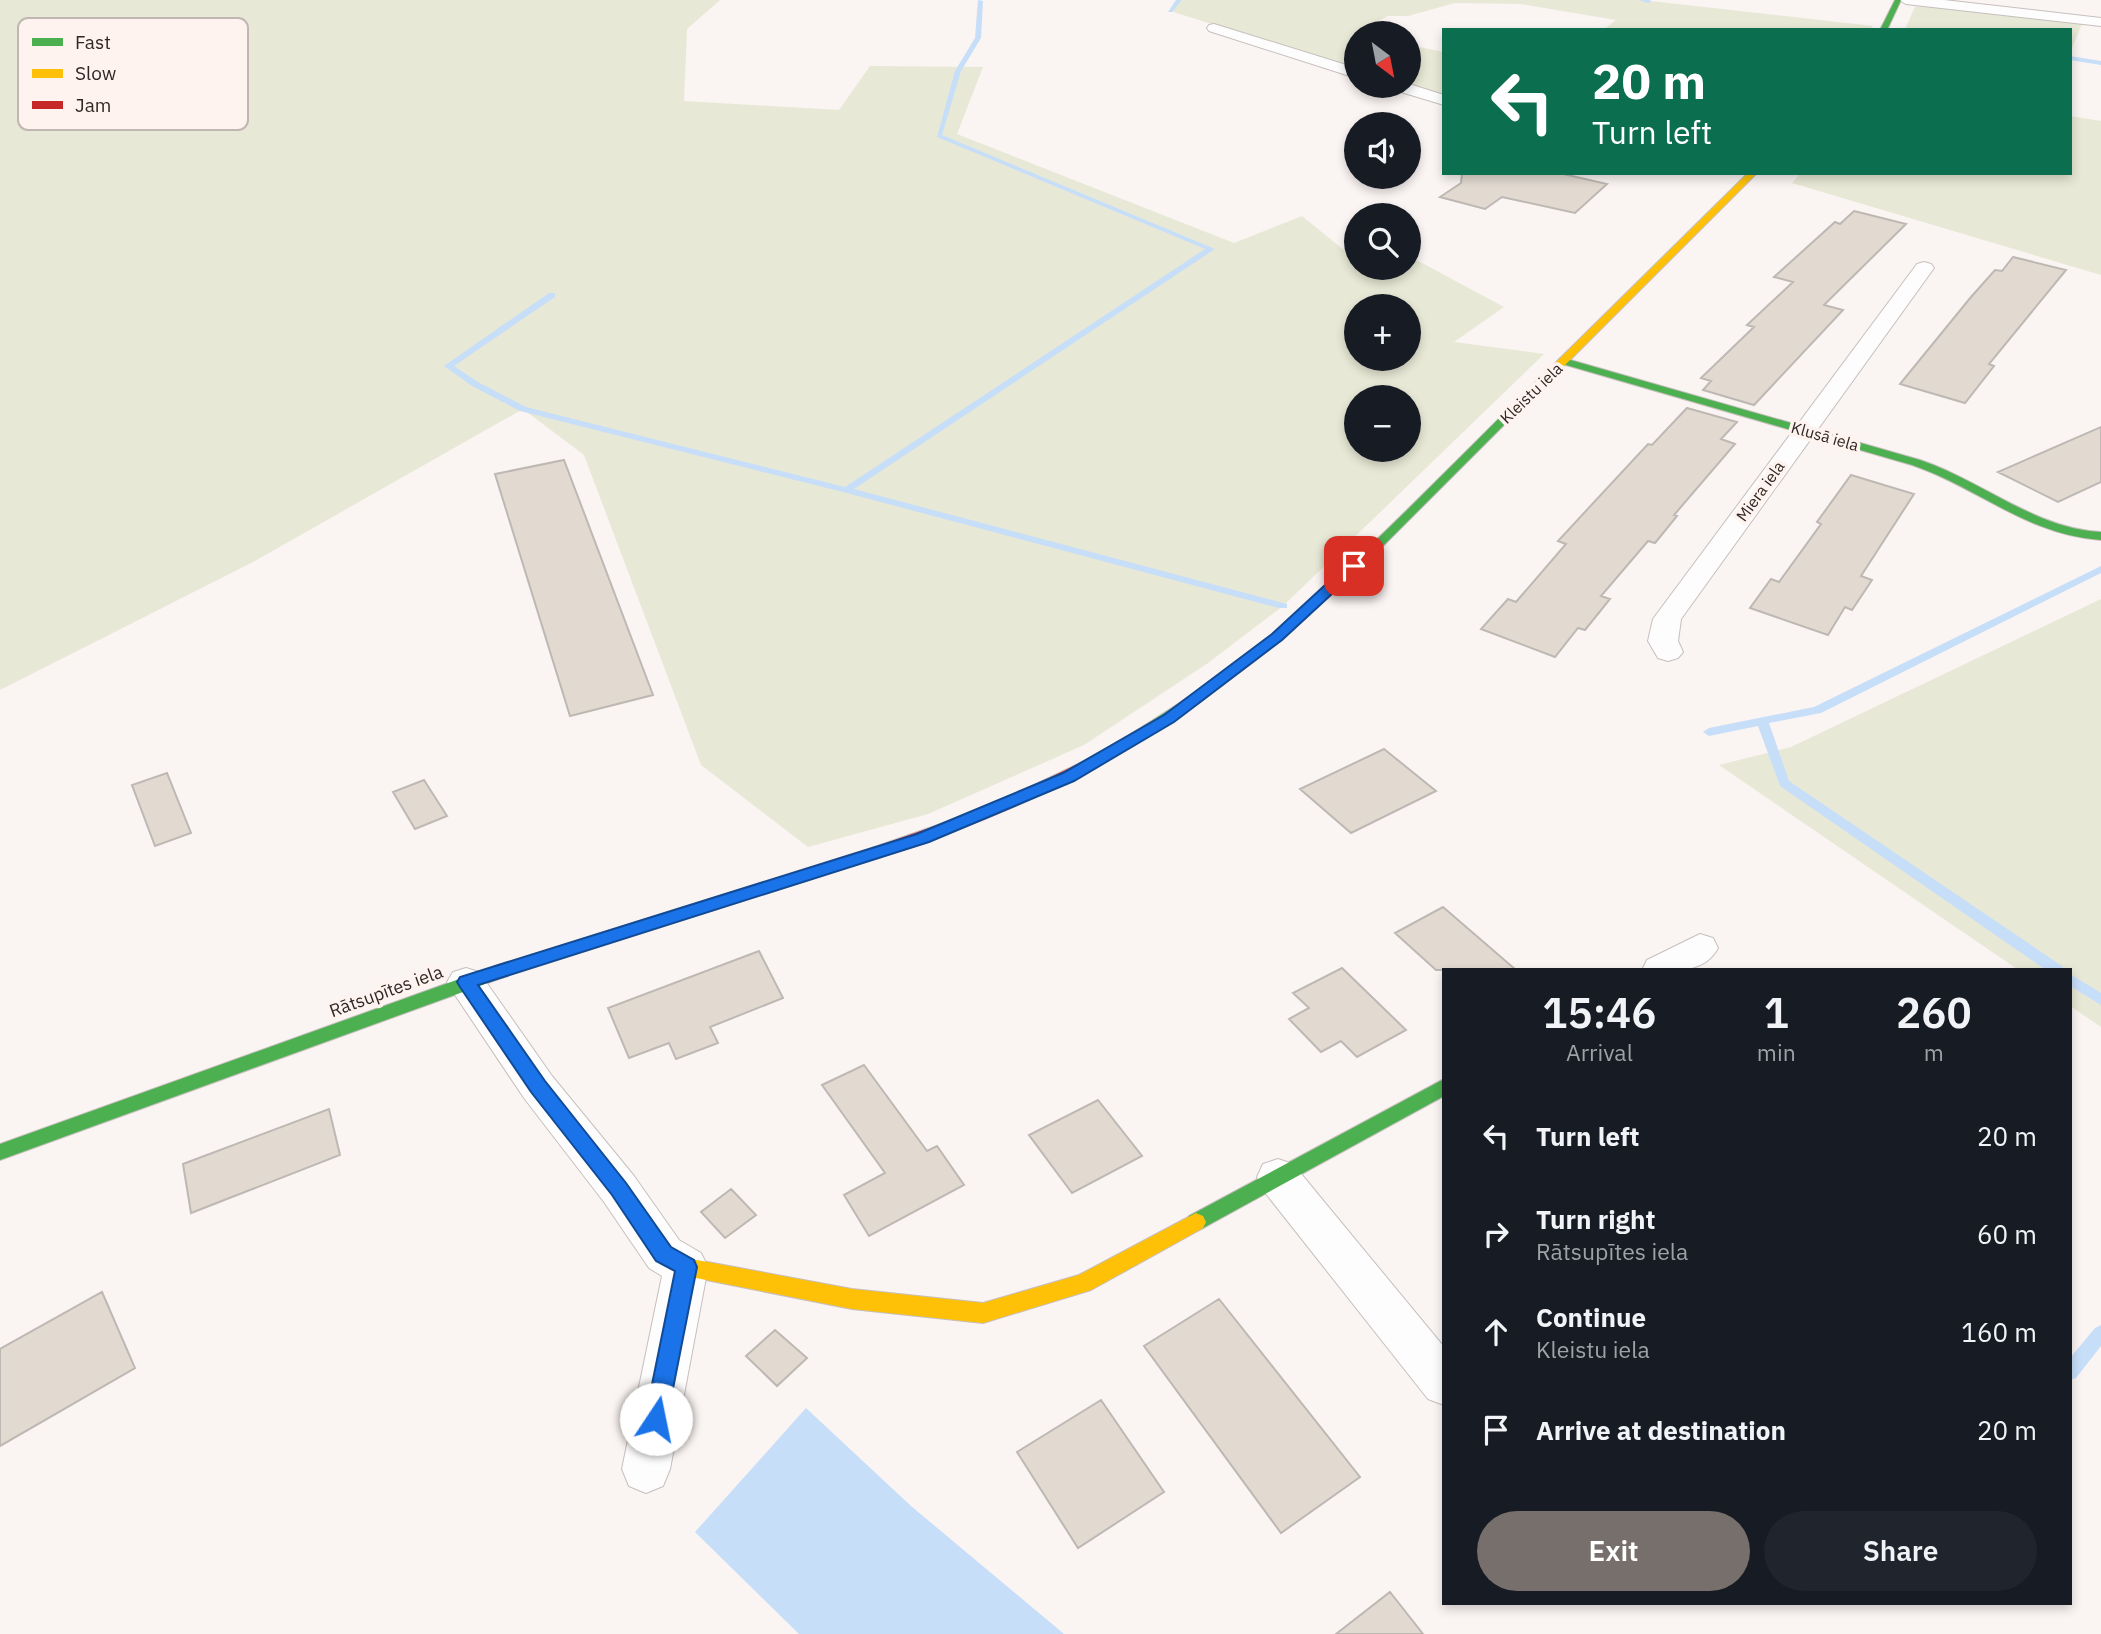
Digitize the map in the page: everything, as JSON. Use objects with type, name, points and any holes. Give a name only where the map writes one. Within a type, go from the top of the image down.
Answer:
[{"type":"street","points":[[1884,28],[1898,0]]},
{"type":"street","points":[[1906,0],[2095,22]]},
{"type":"street","points":[[2081,0],[2095,22]]},
{"type":"street","points":[[1214,28],[1344,69]]},
{"type":"street","points":[[1421,93],[1442,99]]},
{"type":"street","name":"Kleistu iela","points":[[1306,610],[1370,551],[1750,175]]},
{"type":"street","name":"Miera iela","points":[[1668,652],[1663,641],[1667,620],[1924,268]]},
{"type":"street","name":"Klusā iela","points":[[1563,361],[1926,466],[1963,481],[2031,521],[2076,537],[2101,536]]},
{"type":"street","name":"Rātsupītes iela","points":[[0,1153],[466,982],[923,838],[1068,777],[1169,718],[1277,637],[1306,610]]},
{"type":"street","points":[[1664,968],[1700,948]]},
{"type":"street","points":[[466,982],[538,1087],[619,1189],[664,1254],[687,1267],[852,1299],[984,1313],[1084,1283],[1442,1088]]},
{"type":"street","points":[[1278,1177],[1442,1381]]},
{"type":"street","points":[[646,1469],[687,1267]]},
{"type":"green space","points":[[0,0],[720,0],[687,29],[684,101],[839,110],[870,66],[983,67],[957,134],[1234,243],[1302,216],[1344,250],[1344,280],[1421,280],[1421,262],[1504,307],[1454,342],[1544,354],[1283,606],[1208,663],[1084,745],[928,814],[808,847],[701,765],[584,455],[523,409],[253,562],[0,690]]},
{"type":"green space","points":[[1179,0],[1642,0],[1873,26],[1606,28],[1616,20],[1521,4],[1455,3],[1408,16],[1388,16],[1379,21],[1344,21],[1344,65],[1170,11]]},
{"type":"green space","points":[[1928,5],[2082,24],[2072,48],[2072,28],[1905,28],[1915,7]]},
{"type":"green space","points":[[1421,47],[1442,52],[1442,95],[1421,89]]},
{"type":"green space","points":[[2072,116],[2101,121],[2101,275],[1792,183],[1799,175],[2072,175]]},
{"type":"green space","points":[[2101,599],[2101,1027],[2072,1007],[2072,968],[2016,968],[1719,765],[1791,747]]},
{"type":"water","points":[[806,1408],[911,1506],[1064,1634],[799,1634],[695,1532]]},
{"type":"building","points":[[1462,175],[1568,175],[1607,184],[1575,213],[1502,197],[1485,209],[1440,197],[1461,183]]},
{"type":"building","points":[[1854,211],[1906,224],[1824,305],[1843,310],[1754,405],[1703,390],[1711,381],[1701,378],[1754,327],[1747,325],[1793,282],[1774,277],[1835,222],[1840,224]]},
{"type":"building","points":[[2013,257],[2066,270],[1989,364],[1994,366],[1965,403],[1900,384],[1995,270],[2002,271]]},
{"type":"building","points":[[1687,408],[1737,422],[1721,439],[1735,444],[1674,515],[1677,516],[1655,543],[1648,541],[1601,596],[1610,599],[1585,630],[1578,628],[1555,657],[1481,629],[1508,599],[1516,602],[1566,544],[1558,541],[1648,444],[1652,445]]},
{"type":"building","points":[[2101,427],[2101,482],[2058,502],[1998,472]]},
{"type":"building","points":[[564,460],[653,695],[570,716],[495,474]]},
{"type":"building","points":[[1851,475],[1914,494],[1861,576],[1872,580],[1852,610],[1845,607],[1828,635],[1750,608],[1771,579],[1779,582],[1821,524],[1817,522]]},
{"type":"building","points":[[1384,749],[1436,791],[1351,833],[1300,789]]},
{"type":"building","points":[[167,773],[191,833],[155,846],[132,785]]},
{"type":"building","points":[[424,780],[447,816],[415,829],[393,792]]},
{"type":"building","points":[[1443,907],[1514,968],[1436,970],[1395,933]]},
{"type":"building","points":[[759,951],[783,998],[710,1027],[718,1043],[676,1059],[669,1043],[629,1058],[608,1008]]},
{"type":"building","points":[[1342,968],[1406,1030],[1357,1057],[1341,1041],[1321,1052],[1289,1019],[1309,1008],[1293,993]]},
{"type":"building","points":[[864,1065],[927,1151],[937,1146],[964,1185],[869,1236],[844,1195],[885,1173],[822,1085]]},
{"type":"building","points":[[1098,1100],[1142,1156],[1072,1193],[1029,1135]]},
{"type":"building","points":[[329,1109],[340,1155],[191,1213],[183,1164]]},
{"type":"building","points":[[731,1189],[756,1215],[725,1238],[701,1212]]},
{"type":"building","points":[[102,1292],[135,1368],[0,1446],[0,1349]]},
{"type":"building","points":[[1219,1299],[1360,1477],[1281,1533],[1144,1346]]},
{"type":"building","points":[[775,1330],[807,1358],[777,1386],[746,1356]]},
{"type":"building","points":[[1101,1400],[1164,1492],[1078,1548],[1017,1452]]},
{"type":"building","points":[[1390,1592],[1423,1634],[1336,1634]]},
{"type":"waterway","points":[[1170,11],[1179,0]]},
{"type":"waterway","points":[[1642,0],[1648,1]]},
{"type":"waterway","points":[[846,490],[1211,249],[939,136],[958,71],[978,38],[980,1]]},
{"type":"waterway","points":[[2072,58],[2101,63]]},
{"type":"waterway","points":[[552,295],[448,366],[475,384],[523,409],[846,490]]},
{"type":"waterway","points":[[846,490],[1283,606]]},
{"type":"waterway","points":[[1762,721],[1817,710],[2101,569]]},
{"type":"waterway","points":[[1709,732],[1762,721]]},
{"type":"waterway","points":[[1762,721],[1784,783],[2054,968]]},
{"type":"waterway","points":[[2072,980],[2101,1000]]},
{"type":"waterway","points":[[2072,1369],[2101,1333]]},
{"type":"traffic: fast","points":[[1884,28],[1898,0]]},
{"type":"traffic: fast","points":[[1563,361],[1916,462],[1951,476],[2046,526],[2081,535],[2101,536]]},
{"type":"traffic: fast","points":[[1103,757],[1194,700],[1278,636],[1379,544],[1540,384]]},
{"type":"traffic: fast","points":[[0,1152],[501,971]]},
{"type":"traffic: fast","points":[[1196,1222],[1442,1088]]},
{"type":"traffic: slow","points":[[1540,384],[1751,175]]},
{"type":"traffic: slow","points":[[501,971],[875,853]]},
{"type":"traffic: slow","points":[[686,1267],[852,1299],[983,1313],[1084,1283],[1196,1222]]},
{"type":"traffic: jam","points":[[875,853],[991,811],[1048,786],[1103,757]]},
{"type":"route","points":[[656,1419],[687,1267],[664,1254],[619,1189],[538,1087],[466,982],[923,838],[1068,777],[1169,718],[1277,637],[1354,566]]}]
